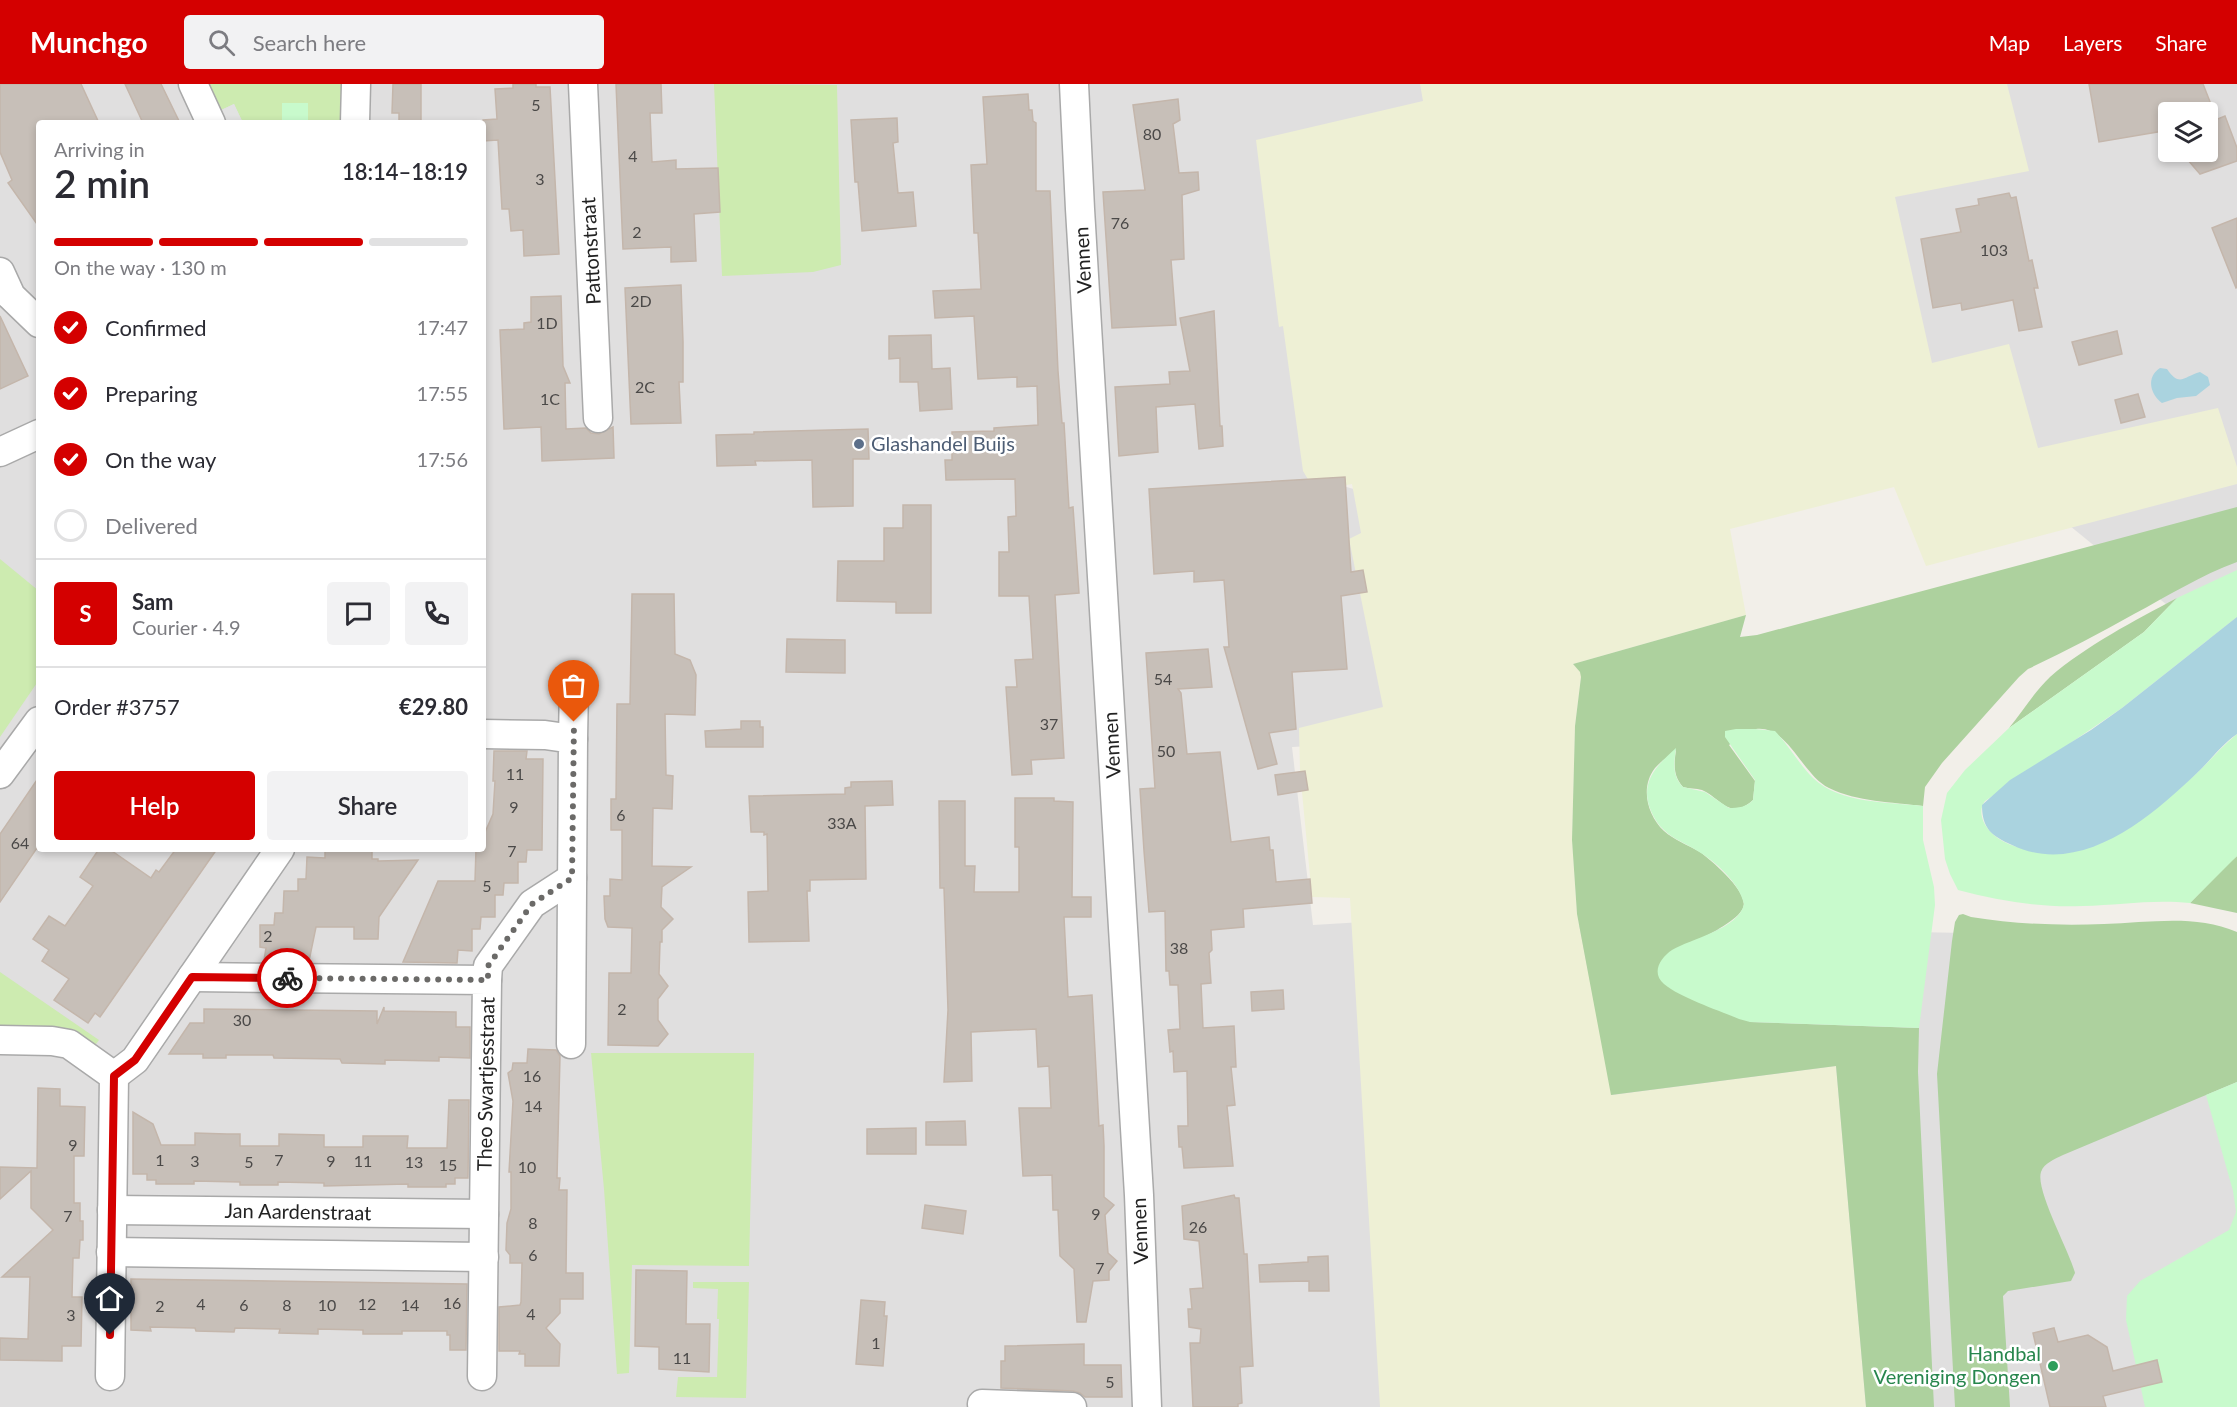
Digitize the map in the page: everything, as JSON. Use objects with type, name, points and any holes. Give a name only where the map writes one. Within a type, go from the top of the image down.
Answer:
[{"type":"street","points":[[193,84],[210,120]]},
{"type":"street","points":[[356,84],[356,120]]},
{"type":"street","name":"Pattonstraat","points":[[583,84],[598,418]]},
{"type":"street","name":"Vennen","points":[[1074,84],[1139,1195],[1147,1407]]},
{"type":"street","points":[[0,272],[11,296],[36,320]]},
{"type":"street","points":[[0,452],[36,435]]},
{"type":"street","points":[[571,1044],[574,686]]},
{"type":"street","points":[[0,774],[36,725]]},
{"type":"street","points":[[486,734],[545,735],[573,739]]},
{"type":"street","points":[[114,1076],[135,1060],[277,852]]},
{"type":"street","points":[[488,980],[488,966],[532,904],[572,878]]},
{"type":"street","name":"Theo Swartjesstraat","points":[[192,977],[488,980],[482,1376]]},
{"type":"street","points":[[0,1040],[52,1041],[69,1044],[114,1076]]},
{"type":"street","points":[[110,1376],[114,1076]]},
{"type":"street","name":"Jan Aardenstraat","points":[[112,1210],[484,1214]]},
{"type":"street","points":[[111,1252],[484,1257]]},
{"type":"street","points":[[982,1404],[1072,1407]]},
{"type":"shaded area","points":[[0,84],[1433,84],[1309,476],[1374,495],[1391,741],[1292,747],[1313,925],[1363,922],[2237,938],[2237,1407],[0,1407]]},
{"type":"shaded area","points":[[1846,84],[2237,84],[2237,662],[1924,407]]},
{"type":"shaded area","points":[[234,104],[242,120],[221,120],[217,112]]},
{"type":"green space","points":[[205,84],[346,84],[345,120],[242,120],[234,104],[217,112]]},
{"type":"green space","points":[[714,84],[837,85],[841,265],[813,272],[722,276]]},
{"type":"green space","points":[[1420,84],[2007,84],[2029,171],[1895,197],[1932,363],[2009,344],[2038,448],[2218,408],[2237,467],[2237,484],[1926,566],[1894,487],[1730,529],[1746,615],[1573,664],[1581,673],[1575,726],[1572,840],[1577,914],[1612,1095],[1836,1066],[1866,1407],[1380,1407],[1350,898],[1312,897],[1300,771],[1299,728],[1383,707],[1349,539],[1361,533],[1352,484],[1315,491],[1303,471],[1283,326],[1279,327],[1256,140],[1423,101]]},
{"type":"green space","points":[[282,103],[308,103],[308,120],[282,120]]},
{"type":"green space","points":[[2237,507],[2237,562],[2198,579],[2095,636],[2028,669],[1942,763],[1925,787],[1923,806],[1863,799],[1829,788],[1819,782],[1786,742],[1767,730],[1753,730],[1729,745],[1755,781],[1753,800],[1738,809],[1726,806],[1702,790],[1683,787],[1677,779],[1675,770],[1676,750],[1657,765],[1650,776],[1648,801],[1658,824],[1668,834],[1700,852],[1712,862],[1741,894],[1744,902],[1740,913],[1698,940],[1750,1022],[1919,1028],[1918,1072],[1934,1407],[1866,1407],[1836,1066],[1611,1095],[1577,914],[1572,840],[1575,726],[1581,677],[1573,664],[1746,615],[1740,637],[1757,635]]},
{"type":"green space","points":[[0,559],[36,589],[36,684],[0,737]]},
{"type":"green space","points":[[2237,570],[2237,617],[2122,708],[1985,801],[1981,812],[1989,830],[2003,842],[2034,851],[2053,853],[2087,848],[2118,834],[2148,814],[2193,777],[2237,734],[2237,856],[2190,903],[2052,906],[2004,900],[1958,890],[1945,859],[1941,820],[1947,793],[1965,770],[2009,728],[2144,632],[2177,598]]},
{"type":"green space","points":[[2177,598],[2144,632],[2009,728],[2039,689],[2064,665],[2111,634]]},
{"type":"green space","points":[[1736,729],[1775,731],[1813,778],[1824,787],[1837,793],[1865,800],[1923,806],[1923,840],[1934,887],[1935,905],[1919,1028],[1750,1022],[1690,999],[1660,980],[1659,966],[1668,953],[1724,927],[1740,913],[1744,904],[1732,880],[1718,866],[1671,836],[1658,824],[1648,801],[1648,784],[1656,768],[1676,748],[1675,774],[1683,787],[1705,792],[1729,808],[1748,804],[1753,800],[1755,780],[1725,737],[1725,731]]},
{"type":"green space","points":[[2237,856],[2237,913],[2190,903],[2230,862]]},
{"type":"green space","points":[[1959,915],[2004,921],[2054,925],[2188,921],[2221,926],[2237,932],[2237,1082],[2063,1155],[2042,1169],[2043,1192],[2075,1273],[2071,1281],[2008,1291],[2003,1296],[2010,1407],[1955,1407],[1937,1074],[1955,922]]},
{"type":"green space","points":[[0,972],[99,1040],[93,1048],[0,1029]]},
{"type":"green space","points":[[591,1053],[754,1053],[749,1266],[632,1265],[629,1373],[617,1374],[604,1189]]},
{"type":"green space","points":[[2237,1082],[2237,1407],[2145,1407],[2126,1320],[2127,1296],[2140,1281],[2229,1230],[2236,1212],[2233,1191],[2206,1095]]},
{"type":"green space","points":[[693,1282],[749,1282],[746,1398],[676,1397],[678,1377],[717,1377],[718,1289],[693,1288]]},
{"type":"water","points":[[2160,368],[2167,369],[2171,375],[2179,379],[2200,372],[2208,377],[2210,385],[2196,396],[2177,398],[2162,403],[2155,395],[2151,385],[2153,376]]},
{"type":"water","points":[[2237,617],[2237,734],[2179,790],[2136,824],[2113,838],[2089,848],[2064,854],[2038,853],[2012,845],[1990,831],[1984,820],[1982,805],[2010,780],[2122,708]]},
{"type":"building","points":[[0,84],[81,84],[98,120],[36,120],[36,223],[8,183],[12,180],[0,152]]},
{"type":"building","points":[[125,84],[161,84],[179,120],[142,120]]},
{"type":"building","points":[[393,84],[421,84],[421,120],[399,120],[399,113],[392,113]]},
{"type":"building","points":[[513,84],[536,84],[536,87],[550,87],[559,254],[524,256],[523,230],[511,231],[509,209],[502,209],[498,140],[486,141],[486,120],[483,120],[497,119],[495,89],[513,88]]},
{"type":"building","points":[[616,84],[661,84],[662,113],[650,113],[652,162],[676,160],[676,169],[718,168],[720,212],[694,214],[696,261],[671,262],[671,247],[623,249]]},
{"type":"building","points":[[2089,84],[2203,84],[2210,102],[2158,102],[2158,132],[2099,142]]},
{"type":"building","points":[[1028,94],[1029,110],[1032,110],[1033,121],[1036,123],[1036,191],[1050,191],[1058,371],[1062,423],[1064,423],[1069,508],[1073,507],[1079,593],[1055,595],[1064,758],[1031,760],[1032,774],[1012,775],[1006,687],[1017,687],[1015,660],[1033,659],[1029,596],[999,596],[999,552],[1009,552],[1008,517],[1016,516],[1015,479],[946,480],[945,460],[952,460],[952,432],[994,431],[994,428],[1038,425],[1037,386],[1017,387],[1017,377],[978,379],[974,316],[935,318],[933,291],[981,289],[978,233],[974,233],[971,165],[987,164],[983,97]]},
{"type":"building","points":[[1178,99],[1180,120],[1173,124],[1179,173],[1198,172],[1199,190],[1182,195],[1184,259],[1171,260],[1176,325],[1112,328],[1103,192],[1145,190],[1133,105]]},
{"type":"building","points":[[2225,116],[2237,148],[2237,161],[2200,174],[2190,162],[2218,162],[2218,119]]},
{"type":"building","points":[[897,118],[898,142],[893,143],[898,193],[913,192],[916,226],[862,231],[858,182],[855,182],[851,120]]},
{"type":"building","points":[[2009,193],[2011,198],[2016,197],[2029,261],[2032,260],[2038,288],[2034,288],[2042,327],[2019,331],[2013,300],[1962,310],[1961,303],[1933,308],[1921,239],[1961,232],[1956,209],[1979,205],[1978,199]]},
{"type":"building","points":[[2237,218],[2237,287],[2236,288],[2212,228]]},
{"type":"building","points":[[681,285],[683,382],[679,382],[681,423],[631,424],[625,288]]},
{"type":"building","points":[[561,296],[563,366],[570,383],[565,383],[566,429],[586,428],[591,433],[599,434],[613,427],[614,458],[542,461],[541,427],[504,429],[500,330],[524,329],[524,323],[531,322],[531,297]]},
{"type":"building","points":[[1214,311],[1223,446],[1199,449],[1195,404],[1156,407],[1158,452],[1119,456],[1115,387],[1170,384],[1169,372],[1190,371],[1180,318]]},
{"type":"building","points":[[0,316],[28,376],[0,389]]},
{"type":"building","points":[[2117,331],[2122,354],[2079,365],[2072,342]]},
{"type":"building","points":[[931,335],[932,369],[950,368],[952,409],[920,411],[918,382],[900,382],[900,358],[889,359],[889,336]]},
{"type":"building","points":[[2138,394],[2145,417],[2121,423],[2115,400]]},
{"type":"building","points":[[868,429],[869,459],[853,459],[853,506],[813,507],[812,460],[755,461],[756,465],[717,466],[716,435]]},
{"type":"building","points":[[1345,477],[1351,572],[1363,570],[1367,592],[1341,596],[1347,669],[1292,672],[1296,729],[1269,733],[1277,764],[1258,769],[1224,647],[1229,647],[1224,580],[1194,582],[1194,571],[1154,574],[1149,489]]},
{"type":"building","points":[[903,505],[931,505],[931,613],[896,613],[896,602],[837,601],[838,561],[884,561],[884,528],[903,528]]},
{"type":"building","points":[[632,594],[674,594],[675,654],[690,660],[696,675],[695,715],[665,714],[666,775],[673,776],[672,809],[653,808],[652,866],[691,867],[662,887],[661,907],[673,919],[662,930],[662,942],[660,942],[659,974],[668,986],[658,999],[658,1020],[668,1034],[658,1046],[608,1045],[609,973],[631,973],[632,928],[608,927],[605,919],[604,896],[610,896],[610,879],[622,880],[622,830],[611,830],[611,799],[616,799],[617,704],[630,704]]},
{"type":"building","points":[[787,639],[845,640],[845,673],[786,672]]},
{"type":"building","points":[[1208,649],[1212,687],[1178,689],[1181,693],[1187,754],[1220,752],[1231,842],[1269,837],[1270,850],[1273,850],[1276,882],[1310,879],[1312,903],[1243,909],[1244,927],[1211,930],[1212,950],[1209,953],[1211,983],[1201,984],[1203,1028],[1234,1026],[1236,1067],[1231,1067],[1235,1105],[1227,1106],[1233,1166],[1184,1168],[1182,1147],[1179,1147],[1178,1126],[1188,1126],[1187,1071],[1174,1072],[1173,1051],[1170,1052],[1168,1030],[1180,1029],[1178,985],[1170,985],[1169,971],[1166,971],[1165,911],[1149,912],[1144,851],[1140,789],[1155,788],[1146,653]]},
{"type":"building","points":[[741,721],[760,721],[760,727],[763,727],[763,747],[706,747],[705,731],[741,729]]},
{"type":"building","points":[[494,751],[527,751],[526,759],[543,759],[542,850],[527,850],[526,862],[518,862],[518,883],[504,883],[503,895],[495,895],[495,917],[481,917],[480,929],[472,929],[472,951],[458,950],[457,963],[403,962],[438,881],[475,881],[476,852],[486,852],[486,830],[493,814],[495,781],[493,781]]},
{"type":"building","points":[[1305,771],[1308,790],[1278,795],[1275,775]]},
{"type":"building","points":[[36,781],[36,849],[0,902],[0,834]]},
{"type":"building","points":[[892,781],[893,805],[865,806],[866,879],[810,880],[810,891],[807,891],[809,941],[749,942],[748,892],[768,891],[767,834],[751,832],[749,796],[845,794],[845,788],[851,787],[851,782]]},
{"type":"building","points":[[1015,798],[1054,798],[1054,801],[1073,802],[1072,897],[1091,897],[1091,917],[1064,917],[1068,997],[1092,995],[1099,1126],[1103,1125],[1104,1197],[1114,1205],[1105,1215],[1108,1253],[1117,1261],[1109,1271],[1109,1280],[1093,1281],[1086,1322],[1077,1322],[1074,1269],[1060,1256],[1058,1210],[1053,1210],[1052,1175],[1023,1176],[1019,1108],[1051,1108],[1049,1066],[1038,1067],[1036,1029],[971,1032],[972,1081],[944,1082],[948,1010],[944,888],[940,888],[939,801],[965,801],[965,866],[975,866],[974,892],[1019,892],[1019,847],[1015,847]]},
{"type":"building","points":[[97,852],[113,852],[151,878],[156,870],[159,872],[174,852],[215,852],[100,1017],[95,1013],[88,1023],[54,1000],[69,979],[42,961],[49,950],[33,939],[49,916],[65,926],[93,886],[80,877]]},
{"type":"building","points":[[325,852],[372,852],[372,859],[378,859],[378,861],[418,860],[379,917],[378,939],[354,939],[354,927],[316,927],[309,961],[264,960],[266,948],[260,947],[260,925],[274,925],[275,913],[283,913],[284,891],[298,891],[298,879],[306,879],[307,857],[325,858]]},
{"type":"building","points":[[1283,990],[1284,1009],[1252,1011],[1251,992]]},
{"type":"building","points":[[384,1007],[384,1011],[456,1012],[456,1027],[470,1027],[470,1058],[439,1057],[439,1061],[385,1060],[385,1064],[342,1063],[340,1059],[274,1058],[273,1055],[226,1055],[226,1058],[203,1058],[203,1054],[169,1054],[190,1023],[204,1023],[204,1009],[377,1011],[377,1024]]},
{"type":"building","points":[[528,1049],[556,1050],[560,1056],[557,1178],[560,1178],[559,1190],[567,1190],[566,1273],[583,1273],[583,1299],[560,1299],[560,1313],[546,1328],[560,1344],[559,1366],[525,1366],[525,1354],[519,1354],[520,1351],[499,1351],[499,1307],[520,1305],[521,1302],[522,1263],[510,1263],[510,1255],[506,1250],[507,1223],[511,1209],[511,1172],[509,1172],[513,1101],[508,1073],[512,1070],[513,1063],[527,1063]]},
{"type":"building","points":[[38,1088],[60,1089],[60,1106],[85,1107],[84,1156],[74,1156],[74,1203],[80,1203],[83,1240],[80,1240],[79,1258],[73,1258],[72,1297],[82,1297],[81,1346],[62,1346],[62,1361],[0,1360],[0,1338],[28,1339],[30,1277],[2,1277],[53,1230],[31,1208],[31,1171],[0,1199],[0,1167],[37,1168]]},
{"type":"building","points":[[449,1100],[469,1100],[468,1178],[455,1178],[455,1184],[446,1184],[446,1187],[408,1187],[408,1184],[324,1186],[324,1183],[278,1182],[278,1185],[240,1185],[240,1182],[194,1181],[194,1184],[156,1184],[156,1180],[147,1180],[147,1174],[133,1174],[133,1112],[153,1124],[161,1145],[195,1145],[195,1133],[240,1134],[240,1146],[279,1146],[279,1134],[324,1135],[324,1147],[363,1147],[363,1136],[408,1136],[407,1148],[447,1148]]},
{"type":"building","points":[[965,1121],[966,1145],[926,1145],[926,1122]]},
{"type":"building","points":[[916,1128],[916,1154],[867,1154],[867,1129]]},
{"type":"building","points":[[1234,1195],[1235,1198],[1239,1198],[1244,1254],[1247,1254],[1253,1366],[1240,1367],[1242,1403],[1238,1404],[1238,1407],[1193,1407],[1190,1343],[1200,1343],[1201,1329],[1189,1327],[1188,1309],[1192,1309],[1190,1289],[1203,1288],[1199,1241],[1184,1239],[1182,1206]]},
{"type":"building","points":[[925,1205],[966,1211],[963,1234],[922,1228]]},
{"type":"building","points":[[1328,1256],[1329,1291],[1309,1291],[1309,1281],[1260,1282],[1259,1265],[1308,1262],[1308,1257]]},
{"type":"building","points":[[636,1270],[687,1271],[686,1324],[710,1324],[709,1372],[659,1369],[659,1347],[635,1346]]},
{"type":"building","points":[[131,1279],[467,1284],[466,1350],[450,1350],[450,1335],[447,1335],[447,1331],[363,1334],[363,1330],[318,1329],[318,1334],[279,1333],[280,1329],[235,1328],[234,1332],[150,1327],[151,1331],[131,1330]]},
{"type":"building","points":[[861,1300],[885,1302],[884,1316],[887,1316],[883,1366],[856,1364]]},
{"type":"building","points":[[2054,1328],[2058,1342],[2088,1335],[2107,1347],[2113,1371],[2157,1360],[2162,1382],[2103,1396],[2106,1407],[2050,1407],[2033,1333]]},
{"type":"building","points":[[1084,1344],[1084,1365],[1121,1365],[1122,1397],[1085,1397],[1073,1391],[1001,1388],[1001,1361],[1005,1361],[1005,1346]]},
{"type":"way so far","points":[[287,978],[488,980],[488,966],[532,904],[572,878],[574,722]]},
{"type":"place","name":"Glashandel Buijs","points":[[859,444]]},
{"type":"place","name":"Handbal Vereniging Dongen","points":[[2053,1366]]},
{"type":"route","points":[[110,1335],[114,1076],[135,1060],[192,977],[287,978]]}]
